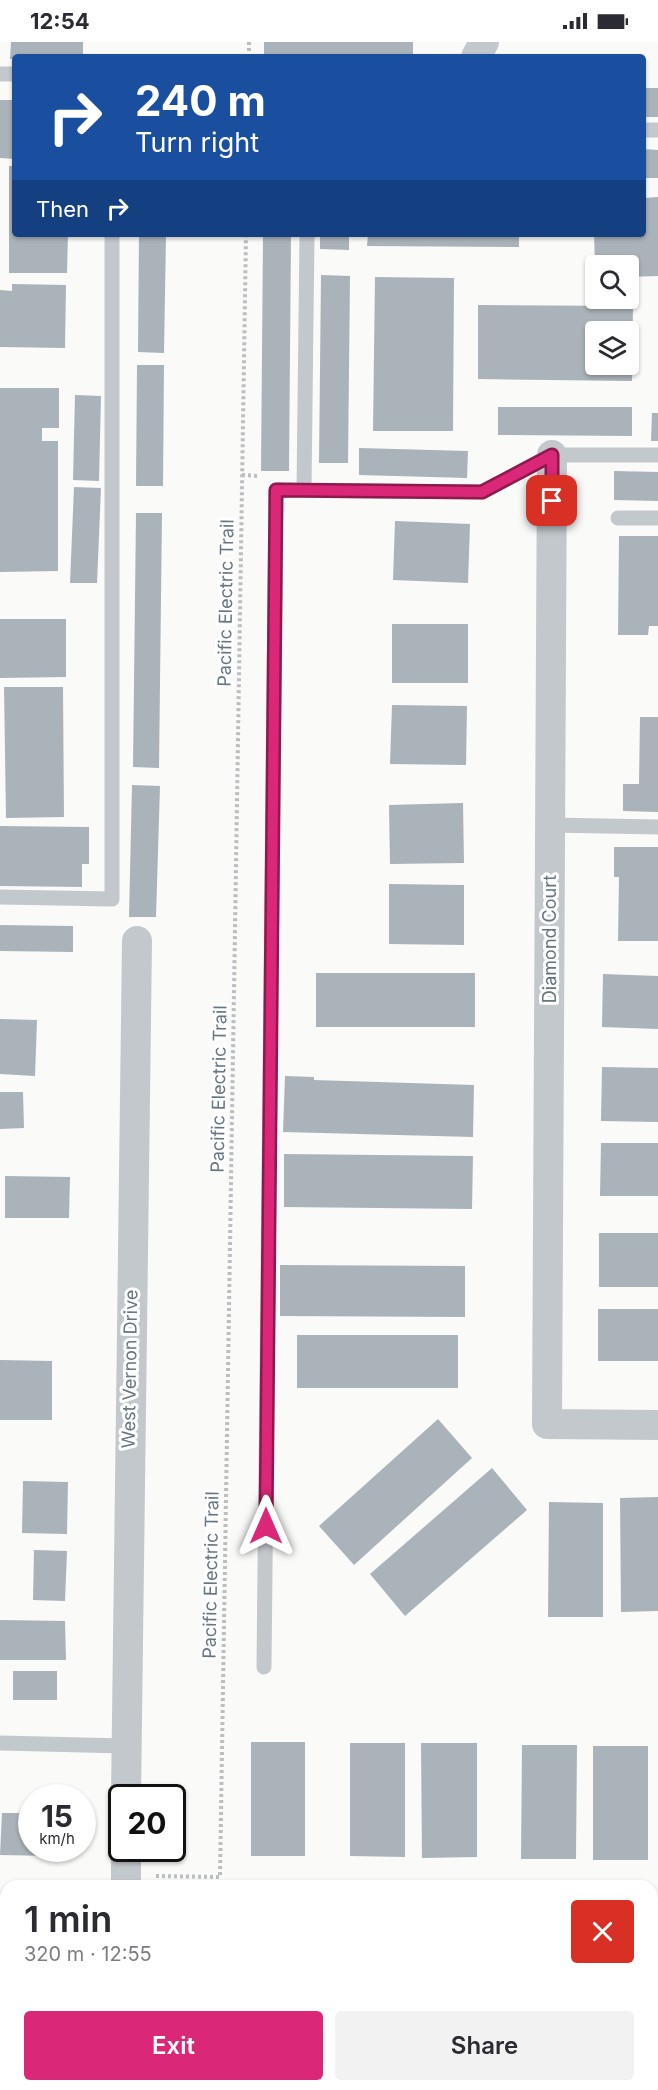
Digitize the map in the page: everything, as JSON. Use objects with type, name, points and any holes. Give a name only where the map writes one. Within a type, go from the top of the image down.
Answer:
[{"type":"street","name":"Diamond Court","points":[[552,455],[547,1424],[658,1425]]},
{"type":"street","name":"West Vernon Drive","points":[[126,1784],[137,941]]},
{"type":"street","points":[[132,1862],[139,1880]]},
{"type":"lane","points":[[0,897],[112,899],[112,237]]},
{"type":"lane","points":[[304,490],[307,237]]},
{"type":"lane","points":[[264,1667],[276,490],[482,492],[552,455],[658,455]]},
{"type":"lane","points":[[618,518],[658,518]]},
{"type":"lane","points":[[551,825],[658,827]]},
{"type":"lane","points":[[0,1743],[126,1746]]},
{"type":"path","name":"Pacific Electric Trail","points":[[159,1880],[220,1877],[246,237]]},
{"type":"building","points":[[11,42],[83,42],[83,54],[12,54],[12,59],[10,59]]},
{"type":"building","points":[[264,42],[413,42],[413,54],[264,54]]},
{"type":"building","points":[[646,88],[658,88],[658,117],[646,117]]},
{"type":"building","points":[[0,100],[12,100],[12,159],[0,158]]},
{"type":"building","points":[[646,149],[658,150],[658,178],[646,178]]},
{"type":"building","points":[[9,166],[12,166],[12,237],[68,237],[67,273],[9,273]]},
{"type":"building","points":[[658,197],[658,276],[639,277],[639,255],[595,255],[594,237],[646,237],[646,198]]},
{"type":"building","points":[[139,237],[166,237],[164,353],[138,352]]},
{"type":"building","points":[[263,237],[291,237],[289,471],[261,471]]},
{"type":"building","points":[[320,237],[349,237],[349,250],[320,249]]},
{"type":"building","points":[[368,237],[519,237],[519,247],[367,246]]},
{"type":"building","points":[[321,275],[350,276],[348,463],[319,463]]},
{"type":"building","points":[[375,277],[454,278],[453,431],[373,431]]},
{"type":"building","points":[[12,284],[66,285],[65,348],[0,347],[0,290],[12,291]]},
{"type":"building","points":[[478,305],[585,306],[585,309],[633,309],[633,321],[585,321],[585,375],[632,375],[632,381],[478,379]]},
{"type":"building","points":[[137,365],[164,365],[163,486],[136,486]]},
{"type":"building","points":[[0,388],[59,388],[59,428],[42,428],[42,441],[58,441],[58,571],[0,572]]},
{"type":"building","points":[[75,395],[101,396],[99,481],[73,480]]},
{"type":"building","points":[[498,407],[632,407],[632,436],[498,435]]},
{"type":"building","points":[[652,413],[658,413],[658,441],[651,441]]},
{"type":"building","points":[[359,448],[468,451],[467,478],[359,475]]},
{"type":"building","points":[[614,471],[658,472],[658,501],[614,500]]},
{"type":"building","points":[[74,487],[101,488],[97,583],[70,583]]},
{"type":"building","points":[[136,513],[162,513],[159,768],[133,767]]},
{"type":"building","points":[[395,521],[470,524],[468,583],[393,580]]},
{"type":"building","points":[[619,536],[658,536],[658,626],[649,626],[648,635],[618,635]]},
{"type":"building","points":[[0,619],[66,619],[66,677],[0,678]]},
{"type":"building","points":[[392,624],[468,624],[468,683],[392,683]]},
{"type":"building","points":[[4,687],[63,687],[64,817],[6,818]]},
{"type":"building","points":[[392,705],[467,706],[466,765],[390,764]]},
{"type":"building","points":[[640,717],[658,717],[658,812],[623,811],[623,784],[639,784]]},
{"type":"building","points":[[132,785],[160,786],[156,917],[129,917]]},
{"type":"building","points":[[463,803],[464,863],[390,864],[389,805]]},
{"type":"building","points":[[0,826],[89,827],[89,864],[82,864],[82,887],[0,886]]},
{"type":"building","points":[[614,847],[658,847],[658,941],[618,941],[619,877],[614,877]]},
{"type":"building","points":[[389,884],[464,885],[464,945],[389,944]]},
{"type":"building","points":[[0,925],[73,926],[73,952],[0,951]]},
{"type":"building","points":[[316,973],[475,973],[475,1027],[316,1027]]},
{"type":"building","points":[[603,974],[658,976],[658,1029],[602,1027]]},
{"type":"building","points":[[0,1019],[37,1020],[35,1076],[0,1074]]},
{"type":"building","points":[[602,1067],[658,1068],[658,1122],[601,1121]]},
{"type":"building","points":[[285,1076],[314,1077],[314,1080],[474,1085],[473,1137],[283,1132]]},
{"type":"building","points":[[0,1092],[23,1092],[24,1128],[0,1129]]},
{"type":"building","points":[[601,1143],[658,1143],[658,1196],[600,1196]]},
{"type":"building","points":[[284,1154],[473,1156],[472,1209],[284,1207]]},
{"type":"building","points":[[5,1176],[70,1177],[69,1218],[5,1218]]},
{"type":"building","points":[[599,1233],[658,1233],[658,1287],[599,1287]]},
{"type":"building","points":[[280,1265],[465,1266],[465,1317],[280,1316]]},
{"type":"building","points":[[598,1309],[658,1309],[658,1361],[598,1361]]},
{"type":"building","points":[[297,1335],[458,1335],[458,1388],[297,1388]]},
{"type":"building","points":[[0,1360],[52,1361],[52,1420],[0,1420]]},
{"type":"building","points":[[438,1419],[472,1458],[354,1565],[319,1526]]},
{"type":"building","points":[[492,1468],[527,1510],[405,1616],[370,1574]]},
{"type":"building","points":[[23,1481],[68,1482],[67,1534],[22,1533]]},
{"type":"building","points":[[658,1497],[658,1611],[621,1612],[620,1498]]},
{"type":"building","points":[[549,1502],[603,1503],[603,1617],[548,1617]]},
{"type":"building","points":[[34,1550],[67,1551],[65,1601],[33,1600]]},
{"type":"building","points":[[0,1620],[65,1621],[66,1660],[0,1660]]},
{"type":"building","points":[[13,1671],[57,1671],[57,1700],[13,1700]]},
{"type":"building","points":[[251,1742],[305,1742],[305,1856],[251,1856]]},
{"type":"building","points":[[350,1743],[405,1743],[405,1857],[350,1856]]},
{"type":"building","points":[[421,1743],[477,1743],[477,1857],[422,1858]]},
{"type":"building","points":[[522,1745],[577,1745],[576,1859],[521,1859]]},
{"type":"building","points":[[593,1746],[648,1746],[648,1860],[593,1860]]},
{"type":"building","points":[[2,1813],[18,1813],[18,1855],[0,1855]]},
{"type":"route","points":[[266,1526],[276,490],[482,492],[552,455],[552,501]]}]
